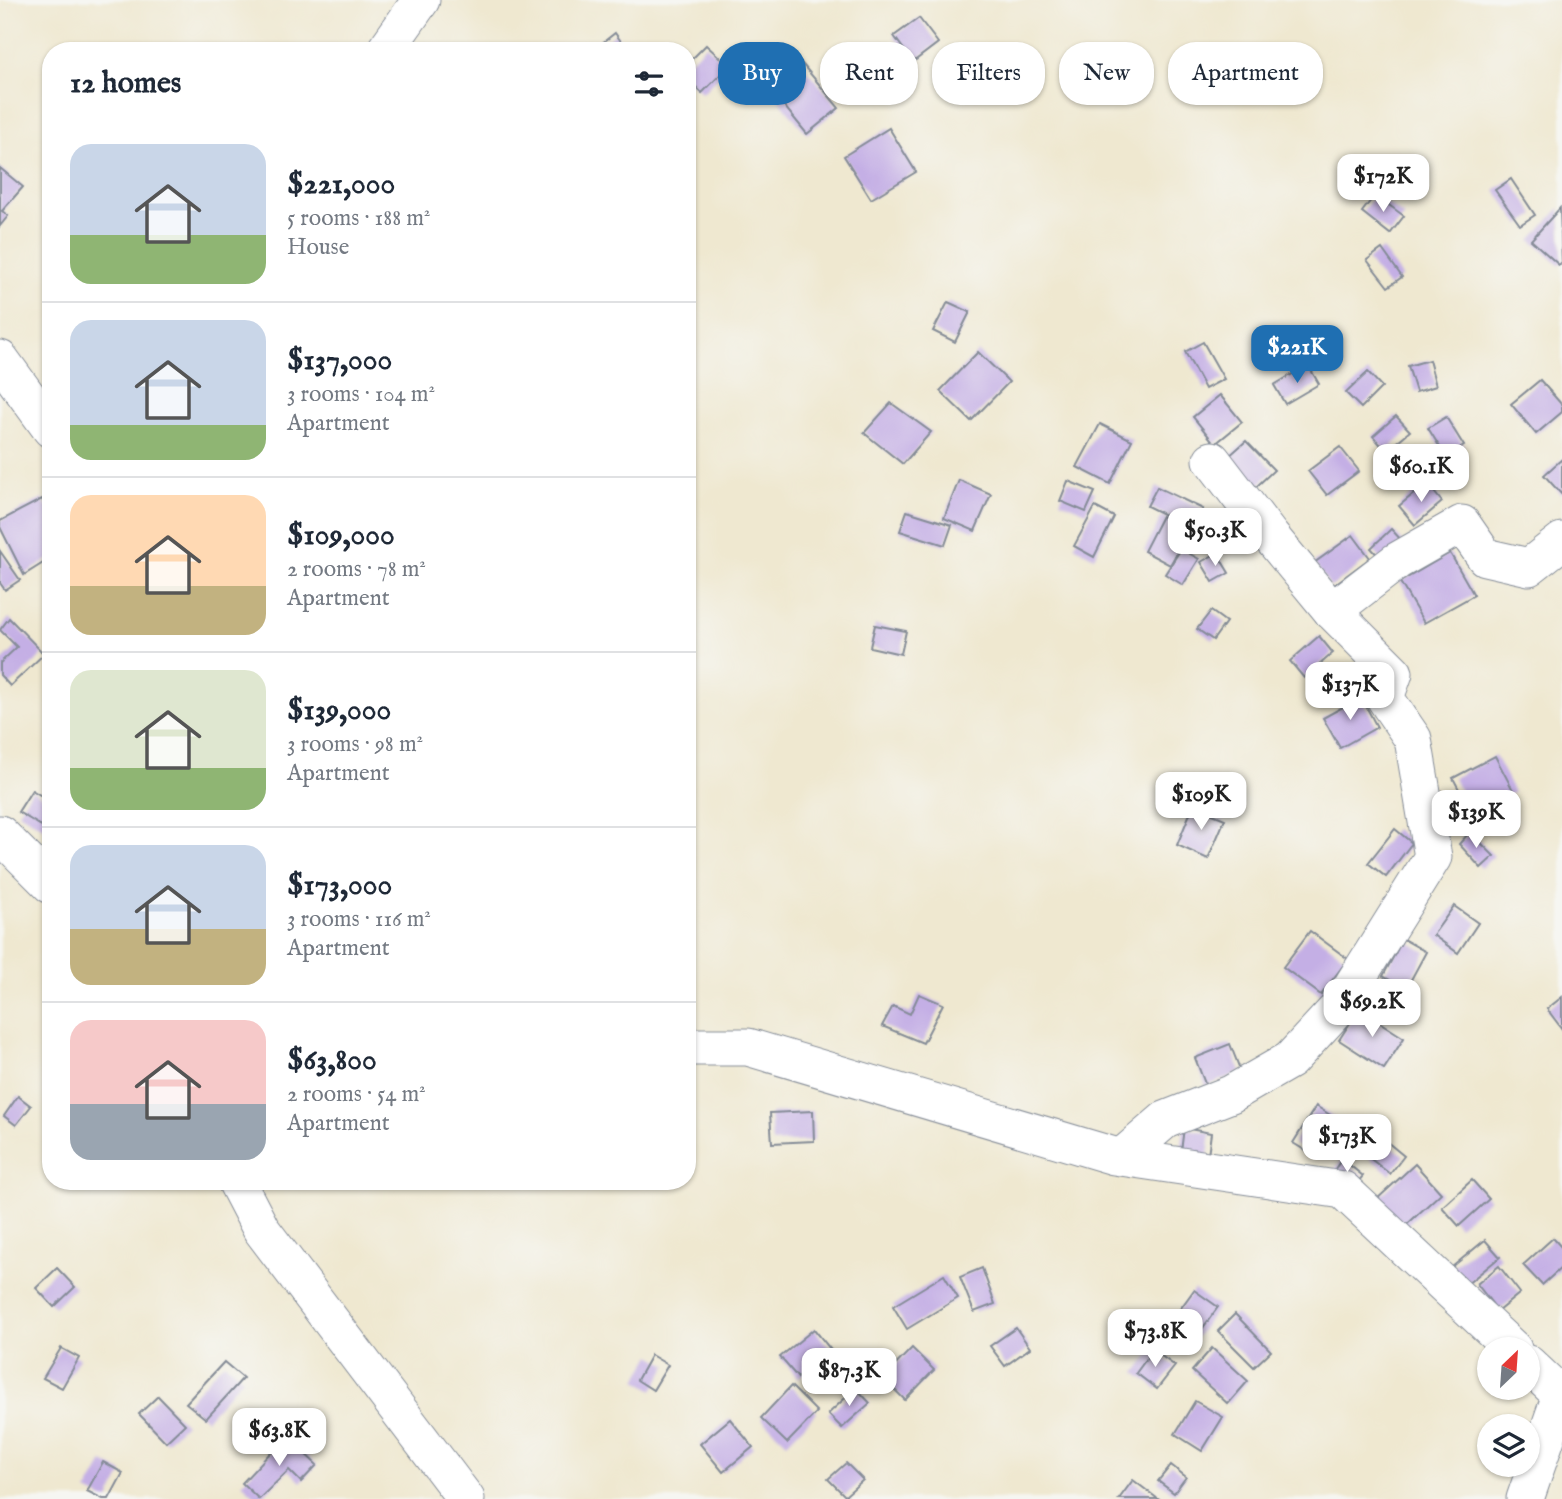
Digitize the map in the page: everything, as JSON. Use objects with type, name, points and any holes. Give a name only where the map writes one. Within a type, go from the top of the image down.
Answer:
[{"type":"street","points":[[391,42],[421,0]]},
{"type":"street","points":[[0,359],[42,417]]},
{"type":"street","points":[[1122,1157],[1165,1121],[1231,1094],[1290,1060],[1339,1007],[1433,857],[1413,739],[1385,698],[1394,673],[1332,611],[1212,460]]},
{"type":"street","points":[[1332,611],[1397,561],[1462,524],[1485,557],[1529,567],[1562,541]]},
{"type":"street","points":[[0,834],[42,868]]},
{"type":"street","points":[[696,1047],[748,1047],[1122,1157],[1343,1190],[1507,1337]]},
{"type":"street","points":[[241,1190],[261,1229],[466,1499]]},
{"type":"street","points":[[1525,1499],[1561,1395],[1540,1369]]},
{"type":"building","points":[[919,18],[937,42],[932,42],[932,48],[918,58],[918,42],[898,42],[894,36]]},
{"type":"building","points":[[615,33],[622,42],[604,42]]},
{"type":"building","points":[[706,45],[718,56],[718,77],[702,93],[696,87],[696,55]]},
{"type":"building","points":[[806,69],[820,85],[820,105],[836,105],[839,108],[807,134],[783,105],[806,105]]},
{"type":"building","points":[[889,128],[916,172],[871,199],[844,156]]},
{"type":"building","points":[[0,168],[23,187],[2,211],[8,216],[0,226]]},
{"type":"building","points":[[1511,179],[1535,215],[1520,225],[1495,190]]},
{"type":"building","points":[[1375,195],[1404,216],[1390,234],[1362,212]]},
{"type":"building","points":[[1560,208],[1562,262],[1559,265],[1531,240]]},
{"type":"building","points":[[1382,249],[1402,277],[1388,287],[1367,260]]},
{"type":"building","points":[[948,302],[970,312],[955,342],[933,331]]},
{"type":"building","points":[[1203,342],[1224,379],[1205,389],[1185,352]]},
{"type":"building","points":[[978,352],[1009,382],[971,421],[940,391]]},
{"type":"building","points":[[1429,360],[1436,386],[1416,392],[1408,366]]},
{"type":"building","points":[[1308,365],[1319,384],[1285,404],[1274,385]]},
{"type":"building","points":[[1368,372],[1382,387],[1361,408],[1346,393]]},
{"type":"building","points":[[1540,380],[1562,405],[1562,412],[1536,434],[1511,404]]},
{"type":"building","points":[[1220,395],[1242,422],[1215,444],[1193,417]]},
{"type":"building","points":[[891,403],[931,432],[903,464],[864,433]]},
{"type":"building","points":[[1396,416],[1410,431],[1386,451],[1373,436]]},
{"type":"building","points":[[1446,417],[1464,446],[1446,457],[1428,428]]},
{"type":"building","points":[[1100,424],[1132,440],[1110,484],[1077,467]]},
{"type":"building","points":[[1246,441],[1274,470],[1256,487],[1228,457]]},
{"type":"building","points":[[1340,447],[1359,471],[1327,495],[1308,471]]},
{"type":"building","points":[[1562,459],[1562,495],[1544,475]]},
{"type":"building","points":[[959,480],[991,494],[975,531],[944,518]]},
{"type":"building","points":[[1068,481],[1095,492],[1086,512],[1060,501]]},
{"type":"building","points":[[1427,483],[1442,502],[1415,525],[1399,506]]},
{"type":"building","points":[[1157,487],[1203,509],[1193,529],[1147,506]]},
{"type":"building","points":[[42,499],[42,564],[24,575],[0,527],[0,521]]},
{"type":"building","points":[[1095,507],[1114,517],[1094,557],[1074,546]]},
{"type":"building","points":[[907,511],[952,525],[945,545],[900,531]]},
{"type":"building","points":[[1228,514],[1245,534],[1223,551],[1207,531]]},
{"type":"building","points":[[1162,516],[1189,531],[1170,565],[1144,551]]},
{"type":"building","points":[[1391,529],[1403,542],[1382,560],[1371,548]]},
{"type":"building","points":[[1353,535],[1370,558],[1331,587],[1314,563]]},
{"type":"building","points":[[1181,549],[1199,559],[1183,585],[1165,574]]},
{"type":"building","points":[[0,551],[20,580],[5,590],[0,583]]},
{"type":"building","points":[[1217,553],[1229,573],[1213,582],[1201,562]]},
{"type":"building","points":[[1450,553],[1474,595],[1424,623],[1400,582]]},
{"type":"building","points":[[1211,611],[1226,622],[1213,640],[1197,629]]},
{"type":"building","points":[[9,618],[42,652],[42,656],[10,686],[0,675],[0,663],[17,647],[0,630]]},
{"type":"building","points":[[875,625],[906,631],[901,654],[870,647]]},
{"type":"building","points":[[1319,636],[1333,653],[1304,678],[1290,661]]},
{"type":"building","points":[[1361,697],[1377,727],[1340,748],[1323,718]]},
{"type":"building","points":[[1495,756],[1514,792],[1472,814],[1453,778]]},
{"type":"building","points":[[32,790],[42,796],[42,826],[18,812]]},
{"type":"building","points":[[1193,806],[1225,819],[1208,859],[1177,845]]},
{"type":"building","points":[[1395,829],[1412,843],[1386,877],[1368,863]]},
{"type":"building","points":[[1470,832],[1494,856],[1481,868],[1459,844]]},
{"type":"building","points":[[1454,906],[1478,923],[1458,953],[1433,935]]},
{"type":"building","points":[[1310,931],[1348,959],[1321,995],[1283,967]]},
{"type":"building","points":[[1403,939],[1426,952],[1406,989],[1383,976]]},
{"type":"building","points":[[919,994],[943,1004],[923,1043],[882,1026],[893,1006],[910,1014]]},
{"type":"building","points":[[1562,997],[1562,1029],[1547,1009]]},
{"type":"building","points":[[1359,1009],[1404,1038],[1384,1069],[1339,1040]]},
{"type":"building","points":[[1230,1044],[1241,1072],[1206,1086],[1195,1058]]},
{"type":"building","points":[[18,1096],[31,1106],[16,1125],[4,1116]]},
{"type":"building","points":[[1316,1106],[1338,1120],[1316,1157],[1293,1143]]},
{"type":"building","points":[[813,1111],[814,1141],[772,1143],[770,1113]]},
{"type":"building","points":[[1184,1128],[1211,1133],[1207,1162],[1180,1159]]},
{"type":"building","points":[[1381,1137],[1404,1156],[1390,1174],[1367,1156]]},
{"type":"building","points":[[1342,1159],[1363,1176],[1352,1189],[1332,1173]]},
{"type":"building","points":[[1415,1164],[1441,1193],[1402,1229],[1376,1200]]},
{"type":"building","points":[[1472,1180],[1489,1199],[1459,1226],[1442,1207]]},
{"type":"building","points":[[1553,1238],[1562,1248],[1562,1267],[1542,1285],[1523,1265]]},
{"type":"building","points":[[1485,1240],[1500,1257],[1467,1284],[1452,1267]]},
{"type":"building","points":[[1499,1266],[1520,1293],[1498,1311],[1477,1284]]},
{"type":"building","points":[[57,1268],[75,1287],[54,1307],[36,1288]]},
{"type":"building","points":[[982,1268],[995,1304],[974,1312],[960,1277]]},
{"type":"building","points":[[944,1275],[958,1298],[907,1329],[893,1306]]},
{"type":"building","points":[[1194,1290],[1218,1307],[1194,1340],[1170,1323]]},
{"type":"building","points":[[1235,1314],[1271,1351],[1254,1367],[1218,1331]]},
{"type":"building","points":[[1016,1328],[1030,1348],[1005,1366],[990,1346]]},
{"type":"building","points":[[814,1329],[831,1350],[798,1378],[780,1357]]},
{"type":"building","points":[[61,1348],[79,1358],[62,1388],[43,1378]]},
{"type":"building","points":[[912,1348],[934,1370],[905,1400],[883,1378]]},
{"type":"building","points":[[1212,1348],[1248,1381],[1228,1404],[1192,1371]]},
{"type":"building","points":[[1153,1350],[1175,1366],[1157,1389],[1136,1373]]},
{"type":"building","points":[[651,1355],[668,1365],[653,1390],[637,1380]]},
{"type":"building","points":[[224,1362],[243,1378],[206,1419],[186,1403]]},
{"type":"building","points":[[791,1386],[817,1412],[787,1443],[761,1418]]},
{"type":"building","points":[[856,1388],[870,1403],[842,1428],[828,1414]]},
{"type":"building","points":[[158,1396],[185,1424],[166,1442],[139,1414]]},
{"type":"building","points":[[1195,1401],[1223,1417],[1202,1451],[1175,1434]]},
{"type":"building","points":[[730,1419],[753,1447],[723,1472],[700,1444]]},
{"type":"building","points":[[286,1436],[317,1465],[301,1482],[289,1470],[259,1499],[242,1483]]},
{"type":"building","points":[[103,1462],[123,1473],[109,1499],[87,1491]]},
{"type":"building","points":[[846,1463],[863,1480],[845,1496],[828,1479]]},
{"type":"building","points":[[1171,1465],[1186,1477],[1174,1493],[1158,1481]]},
{"type":"building","points":[[1133,1480],[1158,1499],[1119,1499]]}]
